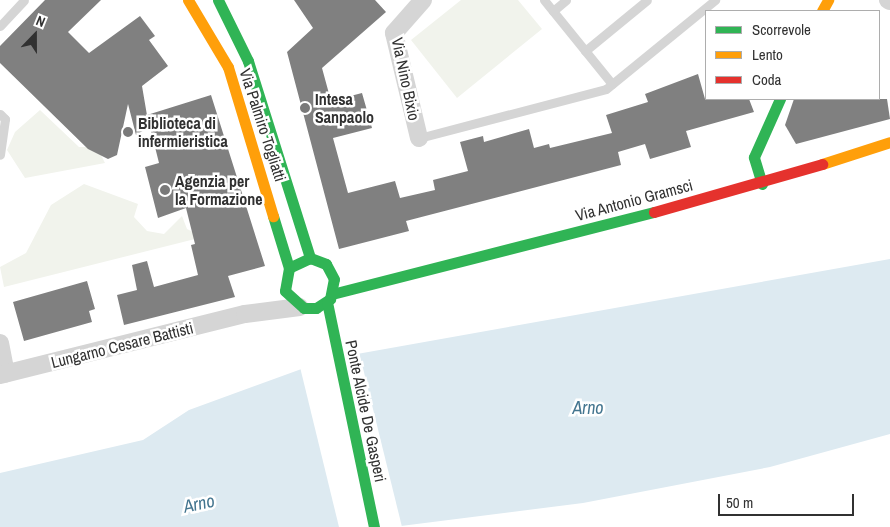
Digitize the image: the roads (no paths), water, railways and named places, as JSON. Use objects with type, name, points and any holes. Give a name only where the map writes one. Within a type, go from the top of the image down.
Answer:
[{"type":"main road","name":"Via Palmiro Togliatti","points":[[188,0],[228,67],[286,276],[288,298],[305,308]]},
{"type":"main road","name":"Via Palmiro Togliatti","points":[[220,0],[248,60],[310,258]]},
{"type":"main road","points":[[762,184],[754,157],[780,100]]},
{"type":"main road","name":"Via Antonio Gramsci","points":[[329,298],[384,278],[762,184],[890,142]]},
{"type":"main road","points":[[286,276],[310,258],[331,271],[329,298],[305,308],[312,322]]},
{"type":"main road","name":"Via Antonio Gramsci","points":[[331,271],[384,278]]},
{"type":"main road","name":"Ponte Alcide De Gasperi","points":[[329,298],[330,323],[374,527]]},
{"type":"street","name":"Via Nino Bixio","points":[[418,138],[394,33],[423,0]]},
{"type":"street","name":"Lungarno Cesare Battisti","points":[[244,314],[286,276]]},
{"type":"street","name":"Lungarno Cesare Battisti","points":[[3,374],[244,314],[305,308]]},
{"type":"street","points":[[0,344],[3,374]]},
{"type":"lane","points":[[0,26],[24,0]]},
{"type":"lane","points":[[544,0],[612,84]]},
{"type":"lane","points":[[553,11],[566,0]]},
{"type":"lane","points":[[585,51],[647,0]]},
{"type":"lane","points":[[418,138],[606,89],[715,0]]},
{"type":"lane","points":[[0,114],[5,119],[0,155]]},
{"type":"water","name":"Arno","points":[[890,259],[890,434],[770,467],[583,503],[393,527],[0,527],[0,473],[143,440],[189,410],[329,359]]},
{"type":"place","name":"Intesa Sanpaolo","points":[[305,108]]},
{"type":"place","name":"Biblioteca di infermieristica","points":[[128,132]]},
{"type":"place","name":"Agenzia per la Formazione","points":[[165,190]]}]
